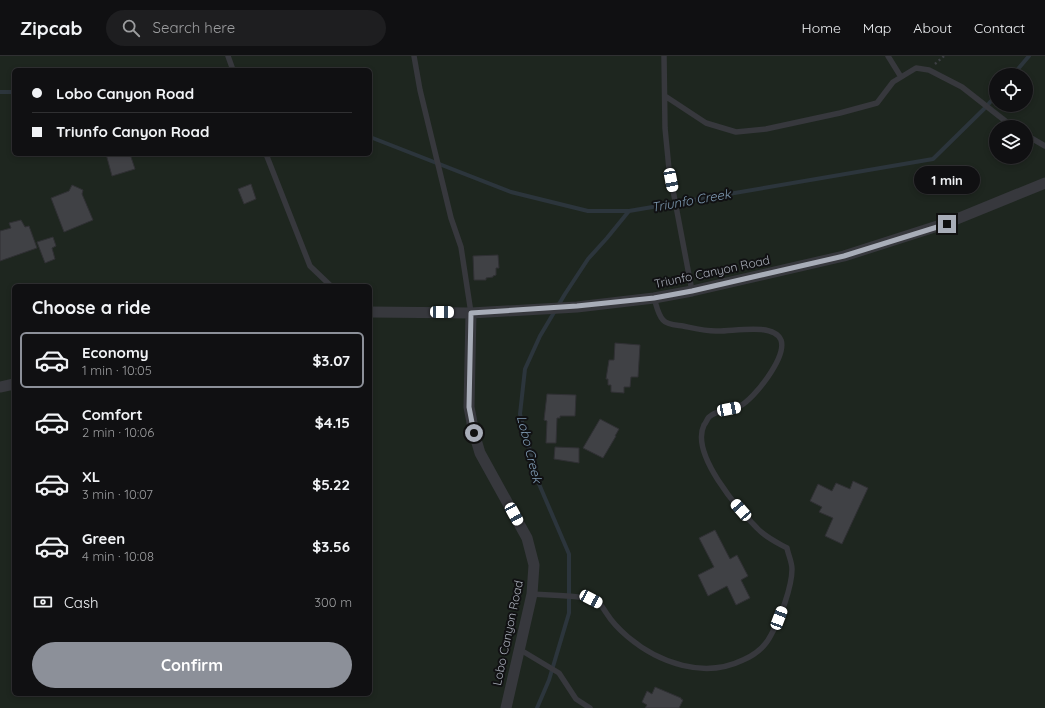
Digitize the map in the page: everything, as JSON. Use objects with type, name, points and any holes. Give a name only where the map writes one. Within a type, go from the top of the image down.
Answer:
[{"type":"street","name":"Triunfo Canyon Road","points":[[372,312],[471,313],[577,306],[654,298],[692,291],[844,256],[947,224],[1045,183]]},
{"type":"street","name":"Lobo Canyon Road","points":[[471,313],[469,407],[474,433],[480,453],[527,538],[534,565],[532,594],[506,708]]},
{"type":"street","points":[[0,386],[12,384]]},
{"type":"lane","points":[[228,56],[232,68]]},
{"type":"lane","points":[[414,56],[420,90],[451,218],[461,247],[471,313]]},
{"type":"lane","points":[[664,56],[669,169],[692,291]]},
{"type":"lane","points":[[888,56],[901,77]]},
{"type":"lane","points":[[665,96],[706,123],[736,132],[766,129],[840,113],[876,103],[892,82],[916,68],[929,70],[962,88],[1004,120]]},
{"type":"lane","points":[[1033,140],[1045,146]]},
{"type":"lane","points":[[267,156],[310,266],[329,284]]},
{"type":"lane","points":[[532,594],[591,599],[601,604],[607,615],[628,636],[654,655],[678,665],[708,670],[730,666],[754,655],[767,642],[775,629],[787,598],[792,568],[787,548],[770,539],[757,529],[724,491],[709,464],[701,442],[703,428],[708,418],[721,410],[738,407],[747,402],[755,393],[773,369],[781,352],[781,341],[778,335],[771,331],[757,329],[715,331],[671,324],[663,320],[654,298]]},
{"type":"lane","points":[[520,649],[558,673],[576,699],[590,708]]},
{"type":"shaded area","points":[[0,56],[1045,56],[1045,708],[0,708]]},
{"type":"building","points":[[107,156],[131,156],[135,169],[112,176]]},
{"type":"building","points":[[251,184],[256,199],[244,204],[238,189]]},
{"type":"building","points":[[72,185],[83,190],[82,194],[93,220],[64,232],[51,198],[69,191]]},
{"type":"building","points":[[21,220],[25,227],[29,226],[37,248],[0,261],[0,231],[11,228],[9,223]]},
{"type":"building","points":[[53,237],[56,246],[52,248],[55,259],[45,263],[37,242]]},
{"type":"building","points":[[498,255],[499,268],[496,268],[496,275],[486,278],[486,280],[474,280],[473,256]]},
{"type":"building","points":[[615,343],[640,345],[638,377],[631,377],[630,387],[624,387],[624,393],[611,392],[611,385],[608,385],[608,379],[606,379],[609,360],[614,360]]},
{"type":"building","points":[[547,394],[576,395],[575,416],[560,416],[560,418],[557,418],[556,443],[546,443],[547,421],[544,420]]},
{"type":"building","points":[[600,419],[619,429],[603,458],[583,448]]},
{"type":"building","points":[[555,447],[579,448],[579,463],[554,459]]},
{"type":"building","points":[[853,481],[868,488],[842,544],[825,536],[833,518],[819,512],[822,507],[810,501],[818,484],[832,491],[836,483],[850,489]]},
{"type":"building","points":[[715,530],[730,559],[737,555],[748,576],[741,580],[750,598],[736,605],[727,586],[708,596],[698,575],[714,567],[699,538]]},
{"type":"building","points":[[655,687],[681,698],[683,700],[679,708],[645,708],[647,705],[642,702],[647,691],[652,694]]},
{"type":"waterway","name":"Triunfo Creek","points":[[1019,68],[1029,56]]},
{"type":"waterway","name":"Triunfo Creek","points":[[0,92],[12,92]]},
{"type":"waterway","name":"Triunfo Creek","points":[[372,138],[511,192],[588,211],[629,211],[933,159],[989,103]]},
{"type":"waterway","name":"Lobo Creek","points":[[537,708],[549,680],[569,613],[569,554],[539,484],[520,414],[525,369],[540,336],[588,259],[629,211]]},
{"type":"route","points":[[474,433],[469,407],[471,313],[577,306],[654,298],[692,291],[844,256],[947,224]]}]
